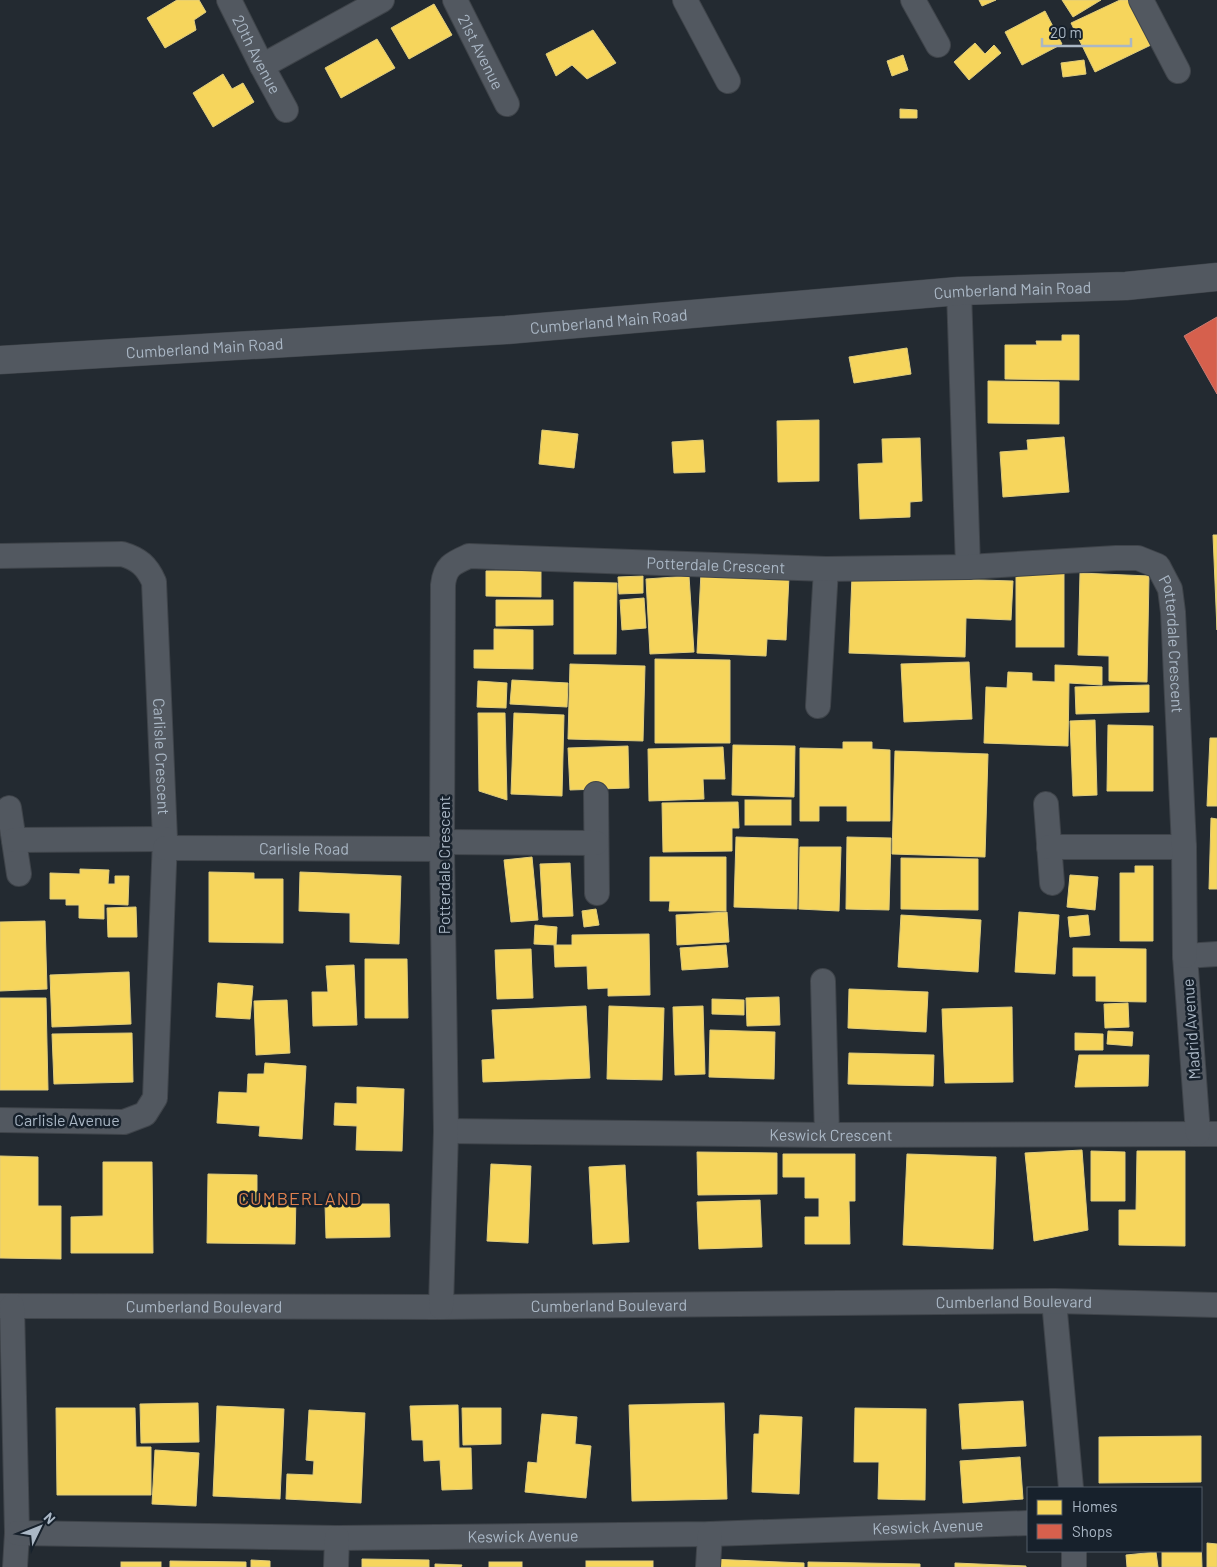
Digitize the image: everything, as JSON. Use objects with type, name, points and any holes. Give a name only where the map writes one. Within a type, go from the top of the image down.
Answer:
[{"type":"street","name":"20th Avenue","points":[[229,0],[286,110]]},
{"type":"street","points":[[262,66],[382,0]]},
{"type":"street","name":"21st Avenue","points":[[455,0],[507,104]]},
{"type":"street","points":[[685,0],[728,81]]},
{"type":"street","points":[[913,0],[938,45]]},
{"type":"street","points":[[1140,0],[1178,71]]},
{"type":"street","name":"Cumberland Main Road","points":[[0,360],[506,330],[959,291],[1126,286],[1217,277]]},
{"type":"street","points":[[959,291],[968,567]]},
{"type":"street","name":"Carlisle Crescent","points":[[0,556],[122,554],[133,557],[143,564],[150,572],[154,582],[165,844],[155,1098]]},
{"type":"street","name":"Potterdale Crescent","points":[[441,1307],[446,1131],[443,845],[444,573],[453,563],[470,556],[826,569],[968,567],[1138,558],[1158,566],[1170,589],[1173,612],[1184,847],[1186,956]]},
{"type":"street","points":[[818,706],[826,569]]},
{"type":"street","points":[[596,794],[597,893]]},
{"type":"street","points":[[1046,804],[1052,883]]},
{"type":"street","points":[[9,808],[19,874]]},
{"type":"street","name":"Carlisle Road","points":[[14,840],[165,844],[443,845],[596,842]]},
{"type":"street","points":[[1049,847],[1184,847]]},
{"type":"street","name":"Madrid Avenue","points":[[1207,1134],[1186,956],[1217,954]]},
{"type":"street","points":[[823,981],[827,1135]]},
{"type":"street","name":"Carlisle Avenue","points":[[0,1120],[124,1122],[144,1114],[155,1098]]},
{"type":"street","name":"Keswick Crescent","points":[[446,1131],[827,1135],[1207,1134]]},
{"type":"street","points":[[1054,1301],[1071,1487]]},
{"type":"street","name":"Cumberland Boulevard","points":[[6,1306],[441,1307],[1054,1301],[1217,1305]]},
{"type":"street","points":[[6,1306],[17,1533],[15,1567]]},
{"type":"street","name":"Keswick Avenue","points":[[17,1533],[337,1538],[710,1534],[1027,1523]]},
{"type":"street","points":[[708,1567],[710,1534]]},
{"type":"street","points":[[336,1567],[337,1538]]},
{"type":"street","points":[[1074,1552],[1074,1567]]},
{"type":"building: Homes","points":[[177,0],[199,0],[206,12],[194,20],[196,30],[165,48],[147,18]]},
{"type":"building: Homes","points":[[979,0],[996,0],[982,6]]},
{"type":"building: Homes","points":[[1062,0],[1101,0],[1073,17]]},
{"type":"building: Homes","points":[[1120,0],[1129,0],[1151,45],[1095,72],[1071,23]]},
{"type":"building: Homes","points":[[434,4],[452,35],[409,59],[391,28]]},
{"type":"building: Homes","points":[[1045,11],[1062,44],[1022,65],[1005,32]]},
{"type":"building: Homes","points":[[593,30],[616,63],[587,79],[572,65],[556,76],[546,54]]},
{"type":"building: Homes","points":[[377,39],[395,68],[341,98],[325,68]]},
{"type":"building: Homes","points":[[975,43],[985,54],[994,45],[1001,53],[969,80],[954,62]]},
{"type":"building: Homes","points":[[903,55],[908,70],[892,76],[887,61]]},
{"type":"building: Homes","points":[[1084,60],[1086,74],[1063,77],[1061,63]]},
{"type":"building: Homes","points":[[223,74],[232,89],[243,83],[254,102],[213,127],[193,93]]},
{"type":"building: Homes","points":[[900,109],[917,110],[917,118],[900,118]]},
{"type":"building: Homes","points":[[1062,335],[1079,335],[1079,380],[1005,379],[1005,345],[1037,345],[1036,341],[1062,341]]},
{"type":"building: Homes","points":[[907,348],[911,374],[854,383],[849,357]]},
{"type":"building: Homes","points":[[988,381],[1059,382],[1059,424],[988,423]]},
{"type":"building: Homes","points":[[819,420],[819,481],[778,482],[777,421]]},
{"type":"building: Homes","points":[[542,430],[578,434],[574,468],[539,464]]},
{"type":"building: Homes","points":[[1064,437],[1069,492],[1003,497],[1000,452],[1028,450],[1027,440]]},
{"type":"building: Homes","points":[[920,438],[922,501],[910,502],[910,517],[860,519],[858,464],[883,463],[882,439]]},
{"type":"building: Homes","points":[[703,440],[705,472],[674,473],[672,442]]},
{"type":"building: Homes","points":[[1213,535],[1217,535],[1217,630]]},
{"type":"building: Homes","points":[[486,571],[541,571],[541,597],[486,596]]},
{"type":"building: Homes","points":[[701,572],[789,576],[786,640],[767,639],[766,656],[697,653]]},
{"type":"building: Homes","points":[[1016,573],[1064,573],[1064,647],[1016,647]]},
{"type":"building: Homes","points":[[1080,573],[1149,576],[1147,682],[1109,681],[1109,656],[1078,655]]},
{"type":"building: Homes","points":[[643,576],[643,593],[619,594],[618,577]]},
{"type":"building: Homes","points":[[689,576],[694,652],[650,654],[646,579]]},
{"type":"building: Homes","points":[[852,576],[1013,581],[1011,620],[966,618],[965,657],[849,653]]},
{"type":"building: Homes","points":[[574,582],[617,583],[616,654],[574,654]]},
{"type":"building: Homes","points":[[644,598],[646,628],[622,630],[620,600]]},
{"type":"building: Homes","points":[[496,600],[553,600],[553,625],[496,626]]},
{"type":"building: Homes","points":[[494,629],[533,630],[533,669],[474,668],[474,650],[494,650]]},
{"type":"building: Homes","points":[[655,659],[730,660],[730,743],[655,743]]},
{"type":"building: Homes","points":[[969,662],[972,719],[904,722],[901,664]]},
{"type":"building: Homes","points":[[570,664],[645,666],[643,741],[568,739]]},
{"type":"building: Homes","points":[[1055,665],[1102,667],[1102,685],[1069,683],[1068,746],[984,743],[986,687],[1007,688],[1008,672],[1032,673],[1032,681],[1055,682]]},
{"type":"building: Homes","points":[[512,680],[568,683],[567,707],[510,704]]},
{"type":"building: Homes","points":[[478,681],[507,683],[506,708],[477,707]]},
{"type":"building: Homes","points":[[1149,685],[1149,712],[1076,714],[1075,687]]},
{"type":"building: Homes","points":[[478,713],[505,713],[507,800],[479,791]]},
{"type":"building: Homes","points":[[514,713],[564,715],[562,796],[511,794]]},
{"type":"building: Homes","points":[[1095,720],[1097,795],[1073,796],[1070,721]]},
{"type":"building: Homes","points":[[1108,725],[1153,726],[1153,791],[1107,791]]},
{"type":"building: Homes","points":[[1210,738],[1217,738],[1217,806],[1207,806]]},
{"type":"building: Homes","points":[[843,742],[872,742],[872,749],[890,750],[890,821],[847,821],[847,806],[819,806],[819,821],[800,821],[800,748],[843,749]]},
{"type":"building: Homes","points":[[733,745],[795,746],[794,797],[732,795]]},
{"type":"building: Homes","points":[[628,746],[629,788],[570,790],[568,748]]},
{"type":"building: Homes","points":[[723,747],[725,779],[703,779],[704,799],[649,801],[648,749]]},
{"type":"building: Homes","points":[[895,751],[988,754],[985,857],[892,854]]},
{"type":"building: Homes","points":[[745,800],[791,800],[791,825],[745,825]]},
{"type":"building: Homes","points":[[738,802],[739,828],[732,828],[732,851],[663,852],[662,803]]},
{"type":"building: Homes","points":[[1211,818],[1217,819],[1217,889],[1209,889]]},
{"type":"building: Homes","points":[[736,837],[798,839],[797,909],[734,907]]},
{"type":"building: Homes","points":[[847,837],[891,838],[889,910],[846,909]]},
{"type":"building: Homes","points":[[800,847],[841,847],[839,911],[799,909]]},
{"type":"building: Homes","points":[[532,857],[538,920],[511,922],[504,860]]},
{"type":"building: Homes","points":[[650,857],[726,857],[726,911],[669,911],[670,901],[650,901]]},
{"type":"building: Homes","points":[[901,858],[978,859],[978,910],[901,909]]},
{"type":"building: Homes","points":[[570,863],[573,916],[543,917],[540,864]]},
{"type":"building: Homes","points":[[1135,866],[1153,866],[1153,941],[1120,941],[1120,873],[1135,873]]},
{"type":"building: Homes","points":[[80,869],[109,870],[108,884],[115,884],[115,876],[129,876],[128,905],[104,904],[104,919],[79,918],[79,905],[66,905],[66,899],[50,899],[50,873],[80,874]]},
{"type":"building: Homes","points":[[209,872],[254,873],[254,879],[283,879],[283,943],[209,942]]},
{"type":"building: Homes","points":[[300,872],[401,876],[399,944],[350,942],[350,913],[299,911]]},
{"type":"building: Homes","points":[[1070,875],[1098,877],[1095,910],[1067,907]]},
{"type":"building: Homes","points":[[136,907],[137,937],[108,937],[107,908]]},
{"type":"building: Homes","points":[[596,909],[599,925],[584,927],[582,911]]},
{"type":"building: Homes","points":[[727,912],[729,942],[677,945],[676,915]]},
{"type":"building: Homes","points":[[1019,912],[1059,915],[1055,974],[1015,972]]},
{"type":"building: Homes","points":[[901,915],[981,920],[978,972],[898,967]]},
{"type":"building: Homes","points":[[1088,915],[1090,935],[1070,937],[1068,917]]},
{"type":"building: Homes","points":[[45,921],[47,989],[0,991],[0,922]]},
{"type":"building: Homes","points":[[535,925],[557,927],[556,945],[534,944]]},
{"type":"building: Homes","points":[[649,934],[650,995],[608,996],[608,988],[588,989],[587,966],[555,967],[554,945],[572,945],[572,935]]},
{"type":"building: Homes","points":[[726,945],[728,967],[682,970],[680,948]]},
{"type":"building: Homes","points":[[1073,948],[1146,949],[1146,1002],[1096,1001],[1096,976],[1073,976]]},
{"type":"building: Homes","points":[[531,949],[533,998],[497,999],[495,950]]},
{"type":"building: Homes","points":[[365,959],[407,959],[408,1018],[365,1018]]},
{"type":"building: Homes","points":[[354,965],[357,1025],[313,1026],[312,992],[328,992],[326,966]]},
{"type":"building: Homes","points":[[129,972],[131,1024],[52,1027],[50,975]]},
{"type":"building: Homes","points":[[218,983],[253,986],[250,1019],[216,1017]]},
{"type":"building: Homes","points":[[849,989],[928,992],[926,1032],[848,1028]]},
{"type":"building: Homes","points":[[779,997],[780,1025],[747,1026],[746,998]]},
{"type":"building: Homes","points":[[0,998],[46,998],[48,1090],[0,1090]]},
{"type":"building: Homes","points":[[712,999],[744,1000],[744,1015],[712,1014]]},
{"type":"building: Homes","points":[[287,1000],[290,1053],[256,1055],[254,1001]]},
{"type":"building: Homes","points":[[1128,1003],[1129,1027],[1105,1028],[1104,1004]]},
{"type":"building: Homes","points":[[586,1006],[590,1078],[483,1082],[482,1060],[495,1059],[492,1010]]},
{"type":"building: Homes","points":[[609,1006],[664,1008],[662,1080],[607,1079]]},
{"type":"building: Homes","points":[[703,1006],[705,1074],[675,1075],[673,1007]]},
{"type":"building: Homes","points":[[1012,1007],[1013,1082],[945,1083],[942,1009]]},
{"type":"building: Homes","points":[[710,1030],[775,1032],[774,1079],[709,1077]]},
{"type":"building: Homes","points":[[1108,1031],[1133,1032],[1132,1046],[1107,1044]]},
{"type":"building: Homes","points":[[132,1033],[133,1082],[54,1084],[52,1034]]},
{"type":"building: Homes","points":[[1075,1033],[1103,1034],[1103,1050],[1075,1050]]},
{"type":"building: Homes","points":[[849,1053],[934,1055],[933,1086],[848,1084]]},
{"type":"building: Homes","points":[[1079,1055],[1149,1055],[1148,1086],[1075,1087]]},
{"type":"building: Homes","points":[[265,1063],[306,1066],[302,1139],[259,1136],[260,1126],[217,1123],[219,1092],[247,1093],[248,1074],[264,1074]]},
{"type":"building: Homes","points":[[357,1087],[404,1089],[402,1151],[356,1150],[357,1126],[334,1125],[335,1103],[357,1104]]},
{"type":"building: Homes","points":[[1082,1150],[1088,1230],[1034,1241],[1025,1153]]},
{"type":"building: Homes","points":[[1091,1151],[1125,1152],[1125,1201],[1091,1201]]},
{"type":"building: Homes","points":[[1137,1151],[1185,1151],[1185,1246],[1119,1245],[1119,1210],[1136,1210]]},
{"type":"building: Homes","points":[[697,1152],[777,1153],[777,1194],[698,1195]]},
{"type":"building: Homes","points":[[783,1154],[855,1154],[855,1201],[849,1201],[850,1244],[805,1244],[805,1217],[819,1217],[819,1198],[805,1198],[805,1177],[783,1177]]},
{"type":"building: Homes","points":[[907,1154],[996,1157],[993,1249],[903,1245]]},
{"type":"building: Homes","points":[[0,1156],[38,1157],[38,1206],[61,1206],[61,1259],[0,1258]]},
{"type":"building: Homes","points":[[103,1162],[152,1162],[153,1253],[71,1253],[71,1217],[103,1216]]},
{"type":"building: Homes","points":[[491,1164],[531,1166],[528,1243],[487,1241]]},
{"type":"building: Homes","points":[[625,1165],[629,1242],[593,1244],[589,1167]]},
{"type":"building: Homes","points":[[208,1174],[257,1175],[257,1194],[296,1195],[295,1244],[207,1243]]},
{"type":"building: Homes","points":[[760,1200],[762,1247],[699,1249],[697,1202]]},
{"type":"building: Homes","points":[[325,1204],[389,1204],[390,1237],[326,1238]]},
{"type":"building: Homes","points":[[1023,1401],[1026,1446],[962,1449],[959,1404]]},
{"type":"building: Homes","points":[[198,1403],[199,1442],[141,1443],[140,1404]]},
{"type":"building: Homes","points":[[724,1403],[727,1499],[632,1501],[629,1405]]},
{"type":"building: Homes","points":[[458,1405],[459,1448],[471,1448],[472,1489],[442,1490],[440,1460],[424,1461],[423,1440],[412,1440],[410,1406]]},
{"type":"building: Homes","points":[[217,1406],[284,1409],[280,1499],[213,1496]]},
{"type":"building: Homes","points":[[56,1408],[135,1408],[136,1447],[151,1447],[151,1495],[57,1495]]},
{"type":"building: Homes","points":[[462,1408],[501,1408],[501,1444],[463,1445]]},
{"type":"building: Homes","points":[[855,1408],[926,1409],[925,1500],[878,1499],[879,1462],[854,1462]]},
{"type":"building: Homes","points":[[309,1410],[365,1413],[361,1503],[286,1499],[287,1474],[313,1475],[314,1461],[306,1460]]},
{"type":"building: Homes","points":[[542,1414],[577,1417],[575,1444],[591,1446],[586,1498],[525,1492],[528,1462],[537,1463]]},
{"type":"building: Homes","points":[[760,1415],[802,1417],[799,1494],[752,1492],[754,1434],[759,1434]]},
{"type":"building: Homes","points":[[1201,1436],[1201,1482],[1099,1483],[1099,1437]]},
{"type":"building: Homes","points":[[155,1450],[199,1453],[196,1506],[152,1504]]},
{"type":"building: Homes","points":[[1020,1457],[1023,1499],[963,1503],[960,1461]]},
{"type":"building: Homes","points":[[1207,1543],[1217,1544],[1217,1567],[1207,1567]]},
{"type":"building: Homes","points":[[1156,1552],[1158,1567],[1127,1567],[1126,1555]]},
{"type":"building: Homes","points":[[1162,1552],[1202,1552],[1202,1567],[1162,1567]]},
{"type":"building: Homes","points":[[362,1559],[429,1560],[429,1567],[362,1567]]},
{"type":"building: Homes","points":[[709,1559],[804,1563],[804,1567],[709,1567]]},
{"type":"building: Homes","points":[[251,1560],[270,1561],[270,1567],[251,1567]]},
{"type":"building: Homes","points":[[170,1561],[246,1562],[246,1567],[170,1567]]},
{"type":"building: Homes","points":[[586,1561],[653,1561],[653,1567],[586,1567]]},
{"type":"building: Homes","points":[[121,1562],[161,1562],[161,1567],[121,1567]]},
{"type":"building: Homes","points":[[489,1562],[522,1562],[522,1567],[489,1567]]},
{"type":"building: Homes","points":[[808,1562],[920,1564],[920,1567],[808,1567]]},
{"type":"building: Homes","points":[[955,1563],[1026,1566],[1026,1567],[955,1567]]},
{"type":"building: Homes","points":[[435,1564],[462,1565],[461,1567],[435,1567]]},
{"type":"building: Shops","points":[[1217,317],[1217,394],[1184,336]]},
{"type":"district","name":"CUMBERLAND","points":[[300,1199]]}]
